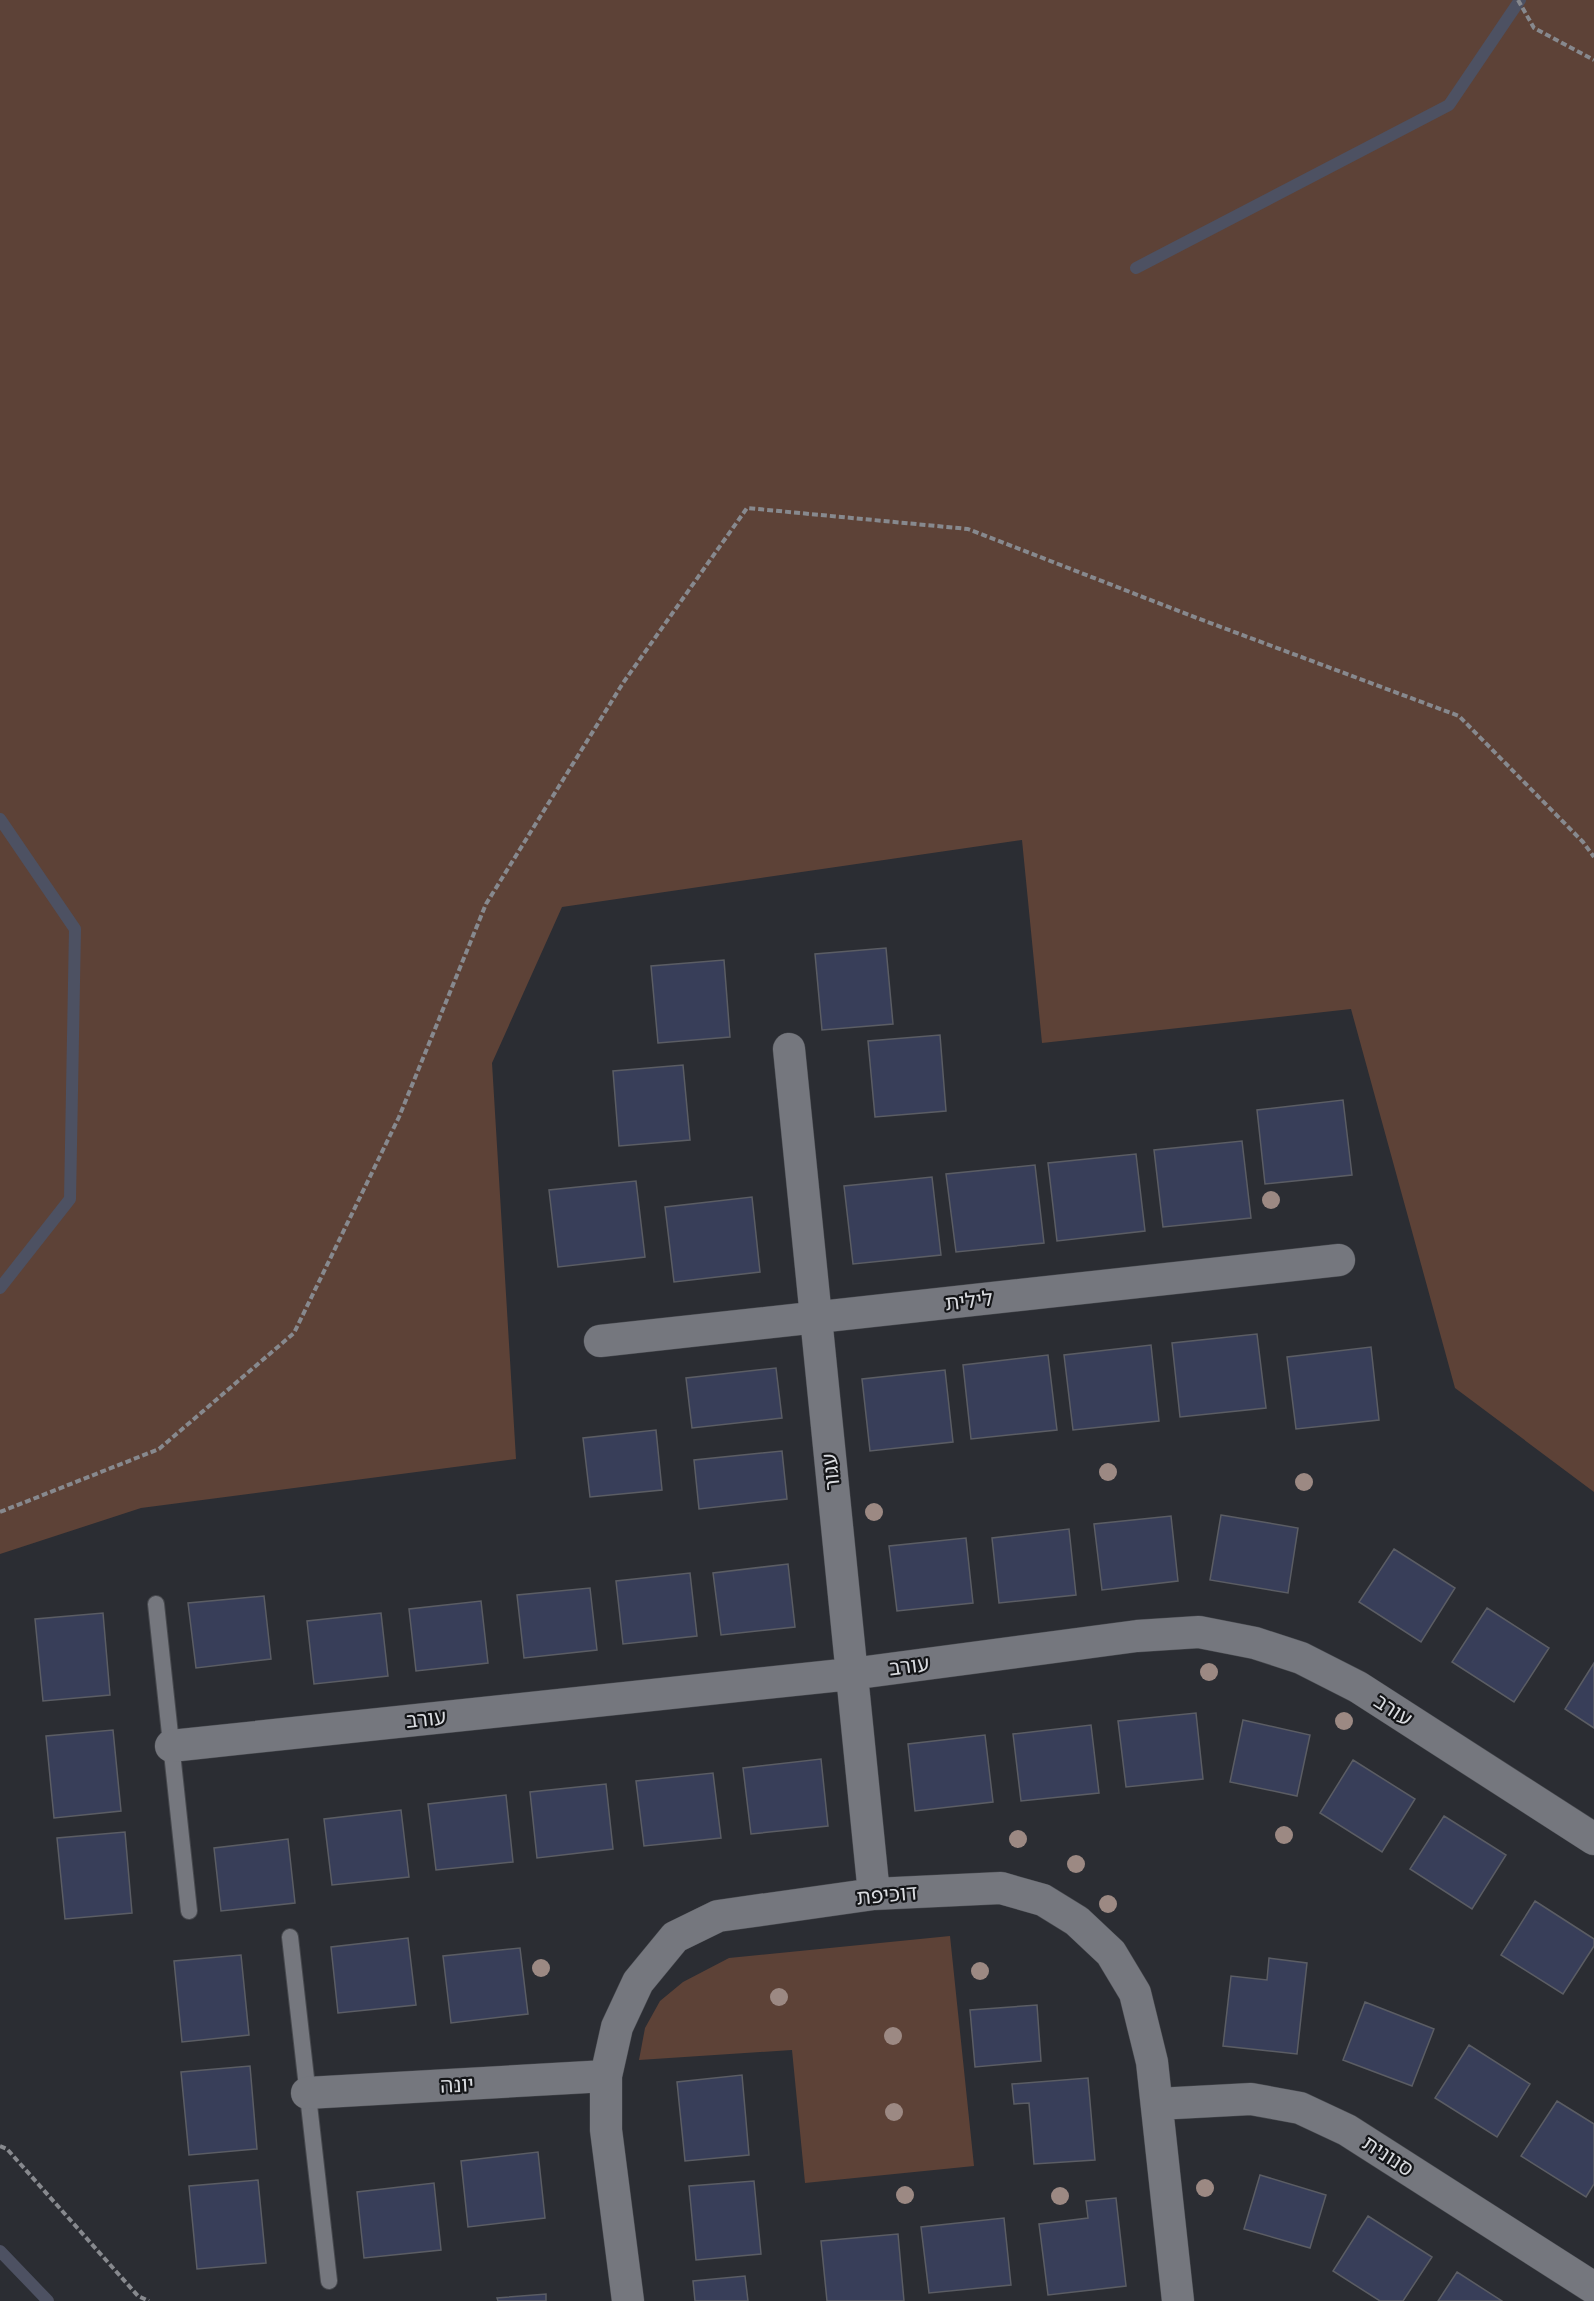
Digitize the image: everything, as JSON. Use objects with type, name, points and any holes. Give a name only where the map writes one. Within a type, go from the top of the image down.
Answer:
[{"type":"street","name":"עגור","points":[[789,1049],[874,1894]]},
{"type":"street","name":"לילית","points":[[600,1341],[1339,1260]]},
{"type":"street","name":"עורב","points":[[171,1746],[851,1674],[1137,1636],[1199,1632],[1255,1642],[1301,1658],[1358,1687],[1594,1839]]},
{"type":"street","name":"דוכיפת","points":[[628,2301],[606,2130],[606,2076],[617,2027],[638,1982],[675,1937],[718,1916],[874,1894],[1001,1888],[1043,1900],[1077,1921],[1111,1953],[1135,1993],[1152,2062],[1178,2301]]},
{"type":"street","name":"יונה","points":[[308,2093],[606,2076]]},
{"type":"street","name":"סנונית","points":[[1157,2104],[1251,2099],[1300,2108],[1347,2130],[1594,2288]]},
{"type":"lane","points":[[156,1604],[189,1911]]},
{"type":"lane","points":[[290,1937],[329,2281]]},
{"type":"path","points":[[1518,0],[1534,28],[1594,60]]},
{"type":"path","points":[[0,1512],[159,1449],[294,1334],[399,1117],[486,904],[623,683],[747,508],[968,529],[1459,716],[1583,842],[1594,857]]},
{"type":"path","points":[[0,2146],[7,2150],[138,2296],[149,2301]]},
{"type":"shaded area","points":[[0,0],[1594,0],[1594,1492],[1455,1388],[1351,1009],[1042,1043],[1022,840],[562,907],[492,1063],[516,1459],[141,1508],[0,1554]]},
{"type":"shaded area","points":[[950,1936],[974,2166],[805,2183],[792,2050],[639,2060],[645,2028],[660,2001],[683,1982],[729,1958]]},
{"type":"building","points":[[886,948],[893,1024],[822,1030],[815,954]]},
{"type":"building","points":[[724,960],[730,1037],[658,1043],[651,966]]},
{"type":"building","points":[[940,1035],[946,1111],[875,1117],[868,1041]]},
{"type":"building","points":[[683,1065],[690,1140],[619,1146],[613,1071]]},
{"type":"building","points":[[1343,1100],[1352,1175],[1265,1184],[1257,1110]]},
{"type":"building","points":[[1242,1141],[1251,1218],[1163,1227],[1154,1150]]},
{"type":"building","points":[[1136,1154],[1145,1231],[1057,1241],[1048,1163]]},
{"type":"building","points":[[1035,1165],[1044,1243],[956,1252],[946,1174]]},
{"type":"building","points":[[932,1177],[941,1255],[853,1264],[844,1186]]},
{"type":"building","points":[[636,1181],[645,1257],[558,1267],[549,1190]]},
{"type":"building","points":[[752,1197],[760,1272],[674,1282],[665,1207]]},
{"type":"building","points":[[1257,1334],[1266,1408],[1180,1417],[1172,1343]]},
{"type":"building","points":[[1151,1345],[1159,1421],[1073,1430],[1064,1355]]},
{"type":"building","points":[[1371,1347],[1379,1420],[1296,1429],[1287,1357]]},
{"type":"building","points":[[1048,1355],[1057,1430],[971,1439],[963,1365]]},
{"type":"building","points":[[776,1368],[782,1418],[692,1428],[686,1378]]},
{"type":"building","points":[[945,1370],[953,1442],[870,1451],[862,1379]]},
{"type":"building","points":[[656,1430],[662,1490],[590,1497],[583,1438]]},
{"type":"building","points":[[782,1451],[787,1499],[699,1509],[694,1460]]},
{"type":"building","points":[[1221,1515],[1298,1528],[1288,1593],[1210,1580]]},
{"type":"building","points":[[1171,1516],[1178,1581],[1102,1590],[1094,1524]]},
{"type":"building","points":[[1069,1529],[1076,1595],[999,1603],[992,1538]]},
{"type":"building","points":[[966,1538],[973,1603],[897,1611],[889,1546]]},
{"type":"building","points":[[1394,1549],[1455,1588],[1421,1642],[1359,1602]]},
{"type":"building","points":[[788,1564],[795,1627],[721,1635],[713,1573]]},
{"type":"building","points":[[690,1573],[697,1636],[623,1644],[616,1581]]},
{"type":"building","points":[[590,1588],[597,1650],[524,1658],[517,1595]]},
{"type":"building","points":[[264,1596],[271,1659],[196,1668],[188,1603]]},
{"type":"building","points":[[481,1601],[488,1663],[416,1671],[409,1609]]},
{"type":"building","points":[[1487,1608],[1549,1648],[1514,1702],[1452,1662]]},
{"type":"building","points":[[103,1613],[110,1695],[43,1701],[35,1619]]},
{"type":"building","points":[[381,1613],[388,1676],[314,1684],[307,1621]]},
{"type":"building","points":[[1594,1663],[1594,1728],[1565,1709]]},
{"type":"building","points":[[1196,1713],[1203,1779],[1126,1787],[1118,1721]]},
{"type":"building","points":[[1243,1720],[1310,1735],[1297,1796],[1230,1782]]},
{"type":"building","points":[[1091,1725],[1099,1793],[1021,1801],[1013,1734]]},
{"type":"building","points":[[113,1730],[121,1811],[54,1818],[46,1736]]},
{"type":"building","points":[[985,1735],[993,1802],[915,1811],[908,1744]]},
{"type":"building","points":[[821,1759],[828,1826],[751,1834],[743,1768]]},
{"type":"building","points":[[1353,1760],[1415,1799],[1382,1852],[1320,1813]]},
{"type":"building","points":[[713,1773],[721,1838],[644,1846],[636,1781]]},
{"type":"building","points":[[606,1784],[613,1849],[537,1858],[530,1792]]},
{"type":"building","points":[[506,1795],[513,1862],[436,1870],[428,1804]]},
{"type":"building","points":[[401,1810],[409,1877],[332,1885],[324,1819]]},
{"type":"building","points":[[1444,1816],[1506,1855],[1472,1909],[1410,1869]]},
{"type":"building","points":[[125,1832],[132,1913],[65,1919],[57,1838]]},
{"type":"building","points":[[288,1839],[295,1903],[221,1911],[214,1848]]},
{"type":"building","points":[[1535,1901],[1594,1939],[1594,1946],[1563,1994],[1501,1955]]},
{"type":"building","points":[[408,1938],[416,2005],[338,2013],[331,1947]]},
{"type":"building","points":[[520,1948],[528,2014],[451,2023],[443,1956]]},
{"type":"building","points":[[241,1955],[249,2035],[182,2042],[174,1961]]},
{"type":"building","points":[[1269,1958],[1307,1963],[1297,2054],[1223,2046],[1231,1976],[1267,1980]]},
{"type":"building","points":[[1365,2002],[1434,2029],[1412,2086],[1343,2060]]},
{"type":"building","points":[[1037,2005],[1041,2061],[975,2067],[970,2010]]},
{"type":"building","points":[[1469,2045],[1530,2084],[1497,2137],[1435,2098]]},
{"type":"building","points":[[250,2066],[257,2149],[189,2155],[181,2072]]},
{"type":"building","points":[[742,2075],[749,2155],[685,2161],[677,2082]]},
{"type":"building","points":[[1088,2078],[1095,2160],[1034,2164],[1029,2103],[1014,2104],[1012,2084]]},
{"type":"building","points":[[1557,2101],[1594,2124],[1594,2184],[1586,2197],[1521,2156]]},
{"type":"building","points":[[538,2152],[545,2218],[468,2227],[461,2161]]},
{"type":"building","points":[[1260,2175],[1326,2195],[1310,2248],[1244,2229]]},
{"type":"building","points":[[258,2180],[266,2263],[197,2269],[189,2186]]},
{"type":"building","points":[[754,2181],[761,2254],[696,2260],[689,2186]]},
{"type":"building","points":[[434,2183],[441,2250],[364,2258],[357,2192]]},
{"type":"building","points":[[1116,2198],[1126,2286],[1048,2295],[1039,2224],[1088,2218],[1086,2201]]},
{"type":"building","points":[[1368,2216],[1432,2257],[1403,2301],[1380,2301],[1333,2271]]},
{"type":"building","points":[[1004,2218],[1011,2285],[929,2293],[921,2227]]},
{"type":"building","points":[[898,2234],[904,2301],[827,2301],[821,2241]]},
{"type":"building","points":[[1457,2272],[1502,2301],[1438,2301]]},
{"type":"building","points":[[745,2276],[748,2301],[695,2301],[693,2281]]},
{"type":"building","points":[[546,2294],[546,2301],[498,2301],[497,2298]]},
{"type":"waterway","points":[[1136,268],[1449,105],[1520,0]]},
{"type":"waterway","points":[[0,819],[75,929],[70,1199],[0,1288]]},
{"type":"waterway","points":[[0,2251],[48,2301]]}]
